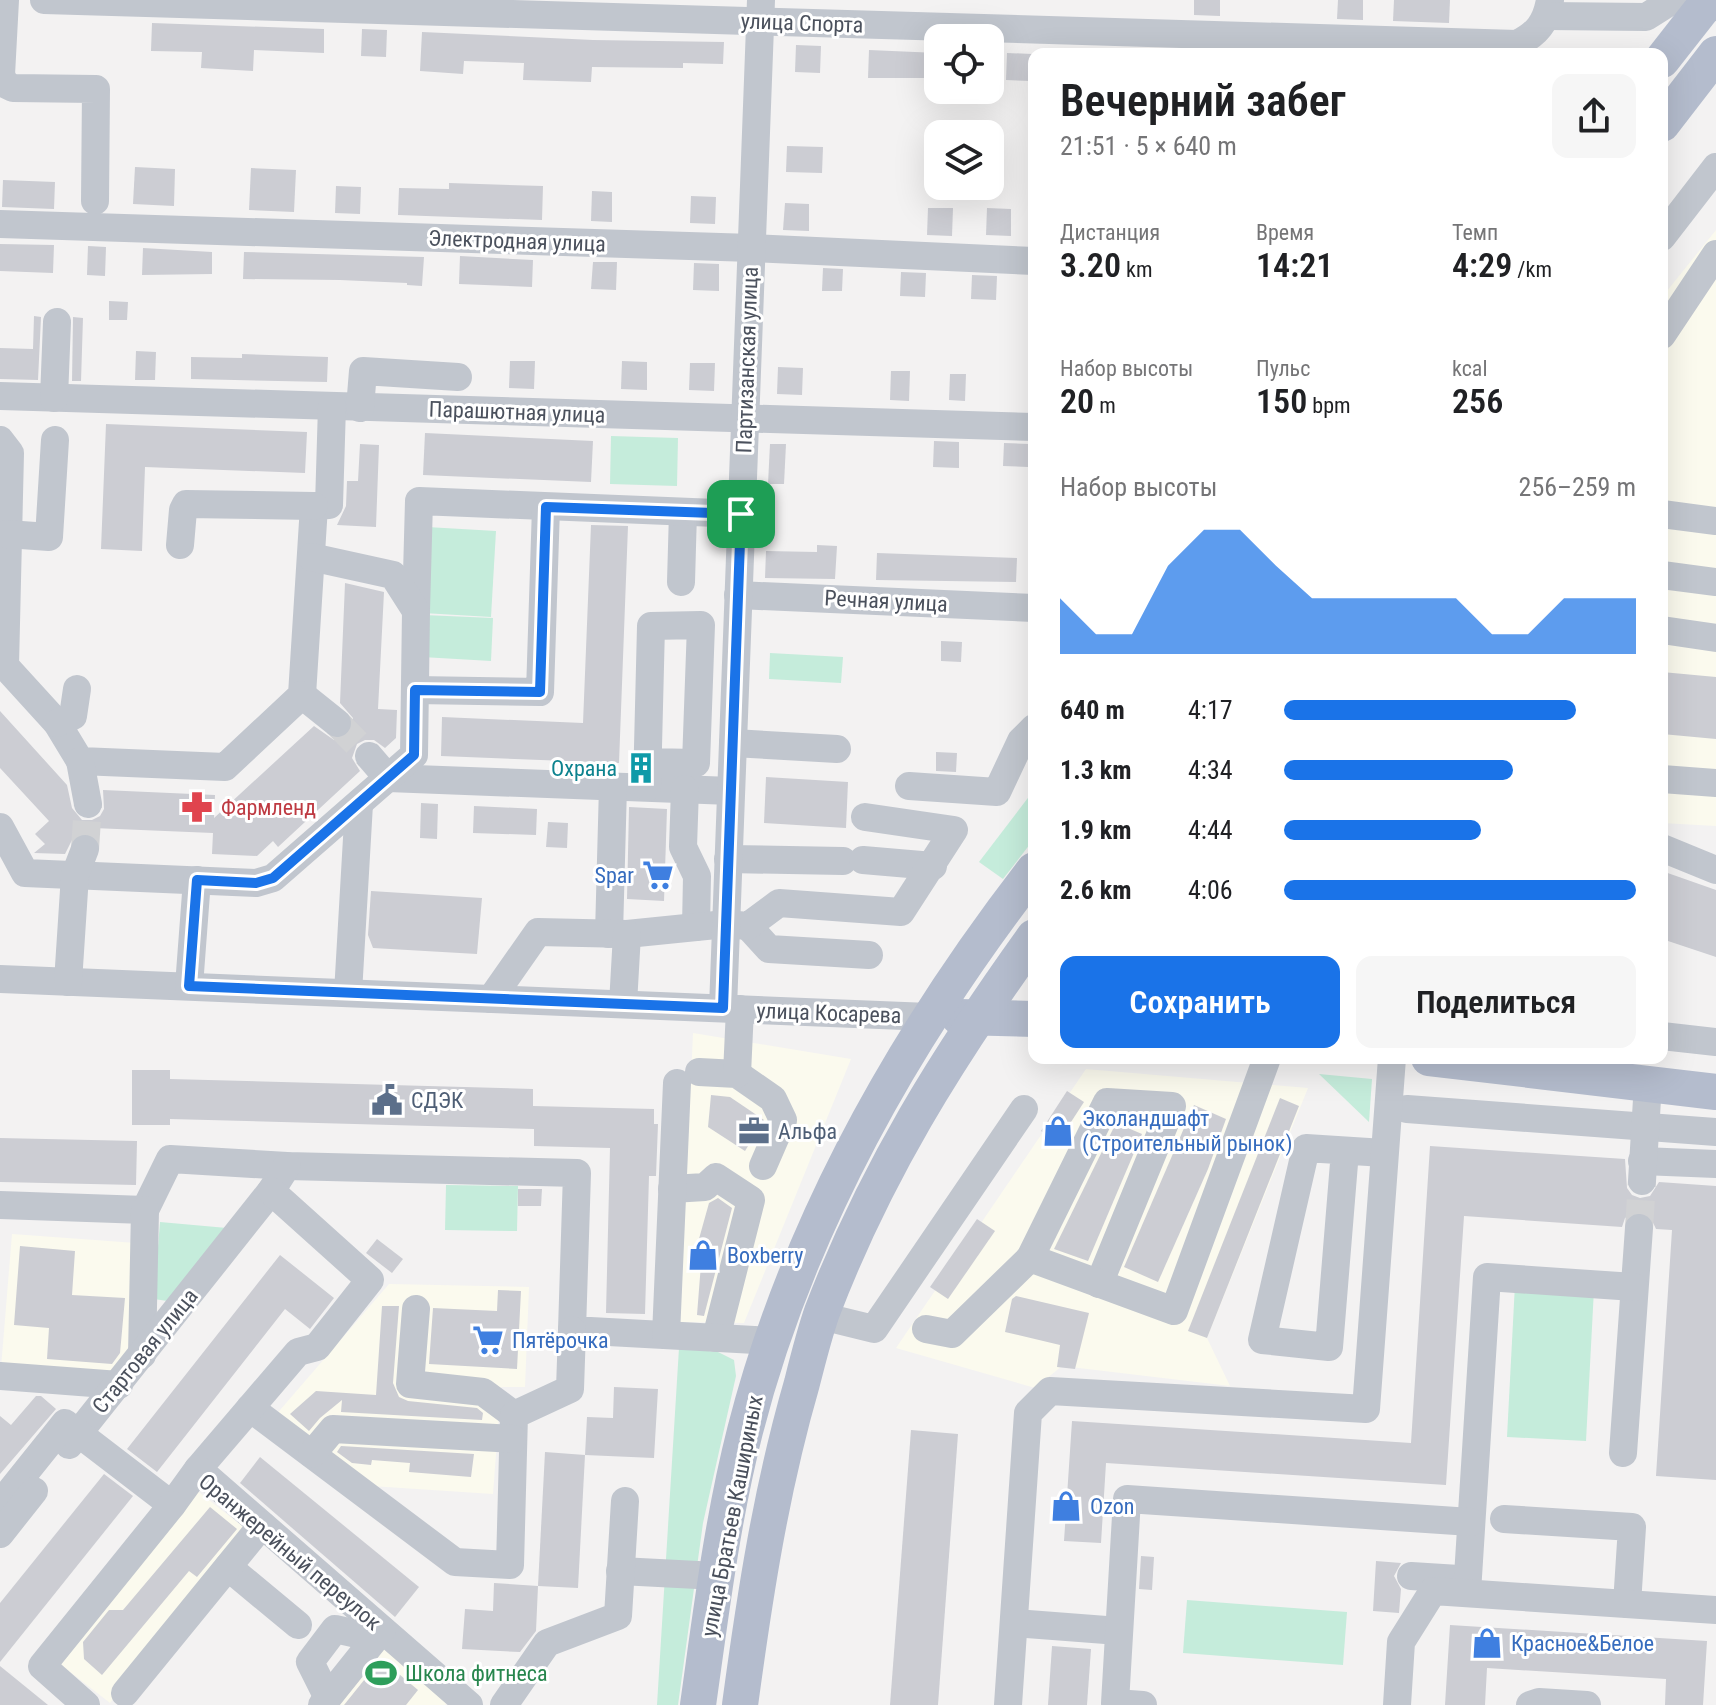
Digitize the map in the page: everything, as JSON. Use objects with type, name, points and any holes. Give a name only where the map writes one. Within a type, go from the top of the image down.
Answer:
[{"type":"main road","points":[[1668,52],[1709,0]]},
{"type":"main road","points":[[1668,116],[1716,54]]},
{"type":"main road","name":"улица Братьев Кашириных","points":[[698,1705],[717,1576],[745,1432],[772,1341],[811,1239],[846,1162],[883,1092],[958,972],[1028,878]]},
{"type":"main road","name":"улица Братьев Кашириных","points":[[740,1705],[763,1539],[793,1412],[821,1316],[854,1237],[906,1132],[977,1017],[1028,945]]},
{"type":"main road","name":"улица Косарева","points":[[929,1017],[1028,1019]]},
{"type":"main road","points":[[1533,1064],[1716,1092]]},
{"type":"street","points":[[5,0],[1,75],[5,84],[13,88],[96,89],[95,201]]},
{"type":"street","name":"улица Спорта","points":[[44,0],[761,11],[1517,44],[1535,35],[1548,8]]},
{"type":"street","points":[[1548,8],[1646,17],[1673,0]]},
{"type":"street","name":"Партизанская улица","points":[[737,1074],[731,1009],[737,925],[728,859],[761,11]]},
{"type":"street","points":[[1668,229],[1716,167]]},
{"type":"street","name":"Электродная улица","points":[[0,224],[752,248],[1028,261]]},
{"type":"street","points":[[1668,326],[1716,254]]},
{"type":"street","points":[[54,398],[57,322]]},
{"type":"street","points":[[180,545],[186,504],[329,505],[346,407],[363,371],[458,377]]},
{"type":"street","name":"Парашютная улица","points":[[0,396],[1028,427]]},
{"type":"street","points":[[0,440],[10,453],[5,666],[57,723],[80,761],[88,804]]},
{"type":"street","points":[[7,534],[49,537],[55,440]]},
{"type":"street","points":[[0,827],[25,873],[80,862],[197,880],[256,883],[273,878],[414,755],[419,501],[741,514]]},
{"type":"street","points":[[80,761],[225,767],[302,695],[314,506]]},
{"type":"street","points":[[415,690],[540,692],[546,507]]},
{"type":"street","points":[[681,582],[683,512]]},
{"type":"street","points":[[1668,515],[1716,521]]},
{"type":"street","points":[[311,557],[393,575],[416,611]]},
{"type":"street","points":[[1668,576],[1716,582]]},
{"type":"street","name":"Речная улица","points":[[738,595],[1028,608]]},
{"type":"street","points":[[369,756],[388,778],[613,786],[696,763],[701,625],[651,626],[647,775]]},
{"type":"street","points":[[1668,631],[1716,638]]},
{"type":"street","points":[[57,723],[73,716],[77,689]]},
{"type":"street","points":[[302,695],[337,723]]},
{"type":"street","points":[[909,786],[997,792],[1021,741],[1028,734]]},
{"type":"street","points":[[733,743],[837,749]]},
{"type":"street","points":[[647,775],[685,789],[731,791]]},
{"type":"street","points":[[1668,779],[1716,783]]},
{"type":"street","points":[[613,786],[623,1004]]},
{"type":"street","points":[[685,789],[683,847],[697,876],[696,927]]},
{"type":"street","points":[[348,993],[359,804]]},
{"type":"street","points":[[491,999],[538,932],[618,934],[737,925],[779,903],[901,912],[954,830],[865,817]]},
{"type":"street","points":[[1668,850],[1716,870]]},
{"type":"street","points":[[728,859],[853,860],[933,866]]},
{"type":"street","points":[[68,982],[80,862]]},
{"type":"street","points":[[189,986],[197,880]]},
{"type":"street","points":[[737,925],[769,949],[869,955]]},
{"type":"street","name":"улица Косарева","points":[[0,979],[929,1017]]},
{"type":"street","points":[[1668,1037],[1716,1042]]},
{"type":"street","points":[[1030,1258],[1174,1311],[1265,1064]]},
{"type":"street","points":[[1008,1705],[1028,1413],[1050,1391],[1366,1409],[1391,1064]]},
{"type":"street","points":[[666,1335],[672,1189],[688,1078],[737,1074],[773,1099],[783,1120],[763,1166]]},
{"type":"street","points":[[1648,1083],[1642,1171],[1716,1164]]},
{"type":"street","points":[[926,1329],[952,1334],[1030,1258],[1107,1102],[1172,1106],[1099,1284]]},
{"type":"street","points":[[821,1316],[874,1329],[1024,1109]]},
{"type":"street","points":[[1407,1109],[1716,1132]]},
{"type":"street","points":[[1345,1151],[1329,1347],[1262,1340],[1306,1148],[1384,1153]]},
{"type":"street","points":[[142,1355],[145,1210],[170,1159],[287,1166],[577,1173],[570,1389],[514,1427],[333,1429],[312,1454]]},
{"type":"street","name":"Стартовая улица","points":[[0,1534],[271,1191],[287,1166]]},
{"type":"street","points":[[672,1189],[705,1187],[716,1177],[751,1200],[716,1338]]},
{"type":"street","points":[[198,1469],[298,1352],[317,1347],[370,1280],[271,1191]]},
{"type":"street","points":[[0,1205],[145,1210]]},
{"type":"street","points":[[1623,1453],[1639,1228]]},
{"type":"street","points":[[1467,1586],[1487,1277],[1634,1287]]},
{"type":"street","points":[[250,1408],[455,1562],[510,1565],[514,1427],[483,1392],[410,1384],[416,1309]]},
{"type":"street","points":[[572,1330],[772,1341]]},
{"type":"street","points":[[0,1376],[119,1385]]},
{"type":"street","points":[[0,1504],[65,1423],[79,1432]]},
{"type":"street","name":"Оранжерейный переулок","points":[[79,1432],[172,1505],[198,1469],[379,1634],[469,1705]]},
{"type":"street","points":[[1143,1705],[1115,1703],[1127,1499],[1471,1522]]},
{"type":"street","points":[[504,1705],[547,1643],[618,1616],[625,1501]]},
{"type":"street","points":[[86,1705],[42,1666],[172,1505]]},
{"type":"street","points":[[1504,1519],[1632,1527],[1627,1604]]},
{"type":"street","points":[[125,1693],[262,1525]]},
{"type":"street","points":[[228,1567],[298,1625]]},
{"type":"street","points":[[620,1571],[717,1576]]},
{"type":"street","points":[[1411,1576],[1467,1586],[1627,1604],[1716,1610]]},
{"type":"street","points":[[1397,1705],[1401,1642],[1433,1591],[1467,1586]]},
{"type":"street","points":[[1014,1623],[1119,1631]]},
{"type":"street","points":[[325,1701],[379,1634]]},
{"type":"street","points":[[1530,1705],[1539,1702],[1587,1705]]},
{"type":"shaded area","points":[[1716,230],[1716,826],[1668,823],[1668,290]]},
{"type":"shaded area","points":[[693,1033],[851,1059],[744,1323],[680,1322]]},
{"type":"shaded area","points":[[1086,1069],[1308,1088],[1207,1338],[1230,1386],[1062,1366],[1035,1388],[896,1348]]},
{"type":"shaded area","points":[[12,1234],[136,1243],[130,1355],[115,1375],[1,1368]]},
{"type":"shaded area","points":[[389,1284],[529,1287],[525,1387],[501,1387],[493,1494],[371,1486],[274,1417]]},
{"type":"shaded area","points":[[195,1489],[251,1533],[110,1703],[56,1661]]},
{"type":"shaded area","name":"Школа фитнеса","points":[[383,1647],[447,1703],[334,1705]]},
{"type":"green space","points":[[611,436],[678,438],[677,486],[610,484]]},
{"type":"green space","points":[[427,527],[496,531],[491,617],[423,613]]},
{"type":"green space","points":[[424,615],[493,618],[491,661],[422,657]]},
{"type":"green space","points":[[770,653],[843,657],[841,683],[769,679]]},
{"type":"green space","points":[[1028,798],[1028,847],[1003,879],[979,862]]},
{"type":"green space","points":[[1319,1074],[1372,1079],[1369,1122]]},
{"type":"green space","points":[[446,1185],[518,1186],[517,1231],[445,1230]]},
{"type":"green space","points":[[160,1222],[227,1228],[174,1302],[154,1299]]},
{"type":"green space","points":[[1515,1284],[1594,1289],[1586,1441],[1507,1437]]},
{"type":"green space","points":[[679,1348],[718,1352],[734,1360],[736,1376],[703,1523],[678,1705],[657,1705]]},
{"type":"green space","points":[[1187,1600],[1347,1612],[1343,1665],[1183,1653]]},
{"type":"building","points":[[1194,0],[1220,0],[1220,16],[1194,15]]},
{"type":"building","points":[[1338,0],[1363,0],[1363,20],[1337,19]]},
{"type":"building","points":[[1394,0],[1450,0],[1449,23],[1393,21]]},
{"type":"building","points":[[152,23],[324,29],[324,53],[254,50],[253,71],[201,68],[202,52],[151,51]]},
{"type":"building","points":[[362,29],[387,30],[386,57],[361,56]]},
{"type":"building","points":[[422,32],[724,42],[723,64],[683,63],[683,68],[592,67],[591,82],[523,80],[524,63],[464,61],[463,74],[420,71]]},
{"type":"building","points":[[796,45],[821,46],[820,73],[795,72]]},
{"type":"building","points":[[869,50],[924,52],[924,78],[868,78]]},
{"type":"building","points":[[1007,53],[1028,54],[1028,81],[1006,80]]},
{"type":"building","points":[[787,146],[823,147],[822,173],[786,172]]},
{"type":"building","points":[[135,167],[175,169],[174,206],[133,204]]},
{"type":"building","points":[[251,168],[296,170],[294,212],[249,210]]},
{"type":"building","points":[[3,180],[55,182],[54,209],[2,207]]},
{"type":"building","points":[[449,183],[543,186],[542,220],[398,215],[399,188],[449,189]]},
{"type":"building","points":[[336,186],[361,187],[360,214],[335,213]]},
{"type":"building","points":[[592,191],[612,192],[612,222],[591,221]]},
{"type":"building","points":[[691,196],[716,197],[715,224],[690,223]]},
{"type":"building","points":[[785,203],[809,204],[809,231],[783,230]]},
{"type":"building","points":[[928,208],[953,208],[952,236],[927,235]]},
{"type":"building","points":[[987,208],[1011,209],[1011,236],[986,235]]},
{"type":"building","points":[[0,244],[54,245],[53,273],[0,271]]},
{"type":"building","points":[[88,246],[106,247],[105,276],[87,275]]},
{"type":"building","points":[[143,248],[212,252],[212,274],[142,275]]},
{"type":"building","points":[[244,252],[424,257],[422,286],[340,280],[243,279]]},
{"type":"building","points":[[460,256],[533,260],[532,287],[459,284]]},
{"type":"building","points":[[593,262],[617,262],[616,290],[591,289]]},
{"type":"building","points":[[694,263],[719,264],[719,291],[693,290]]},
{"type":"building","points":[[823,268],[843,269],[842,291],[822,291]]},
{"type":"building","points":[[901,272],[926,273],[925,297],[900,296]]},
{"type":"building","points":[[972,275],[997,276],[996,300],[971,299]]},
{"type":"building","points":[[109,301],[128,302],[127,320],[109,320]]},
{"type":"building","points":[[34,316],[41,317],[38,380],[0,379],[0,348],[33,349]]},
{"type":"building","points":[[73,317],[83,318],[81,381],[72,381]]},
{"type":"building","points":[[136,351],[156,352],[155,380],[135,380]]},
{"type":"building","points":[[242,354],[328,357],[327,382],[191,379],[191,357],[242,358]]},
{"type":"building","points":[[510,361],[535,361],[534,389],[509,388]]},
{"type":"building","points":[[622,361],[647,362],[647,390],[621,389]]},
{"type":"building","points":[[690,363],[715,363],[714,391],[689,390]]},
{"type":"building","points":[[778,367],[803,368],[802,395],[777,394]]},
{"type":"building","points":[[891,371],[910,371],[909,401],[890,400]]},
{"type":"building","points":[[950,374],[966,374],[965,401],[949,400]]},
{"type":"building","points":[[106,424],[307,432],[305,473],[145,467],[142,551],[101,549]]},
{"type":"building","points":[[425,433],[593,441],[591,482],[423,475]]},
{"type":"building","points":[[934,441],[959,442],[959,468],[933,467]]},
{"type":"building","points":[[1004,443],[1028,444],[1028,467],[1003,466]]},
{"type":"building","points":[[360,444],[379,445],[376,527],[337,525],[346,506],[347,481],[358,481]]},
{"type":"building","points":[[770,444],[786,444],[784,484],[768,484]]},
{"type":"building","points":[[591,525],[628,526],[619,763],[441,756],[442,717],[583,723]]},
{"type":"building","points":[[817,545],[837,546],[835,579],[765,578],[766,551],[817,552]]},
{"type":"building","points":[[877,553],[1017,558],[1016,582],[876,580]]},
{"type":"building","points":[[345,583],[384,592],[378,709],[397,710],[396,738],[385,748],[374,740],[357,744],[352,758],[360,771],[278,847],[273,841],[257,856],[212,854],[213,833],[93,828],[93,834],[83,832],[74,836],[65,854],[34,853],[45,844],[35,834],[49,821],[0,768],[0,711],[67,785],[72,808],[82,820],[100,816],[104,809],[103,790],[215,795],[214,818],[314,726],[334,740],[351,733],[353,718],[340,703]]},
{"type":"building","points":[[941,641],[962,642],[961,662],[941,661]]},
{"type":"building","points":[[1668,673],[1716,677],[1716,739],[1668,735]]},
{"type":"building","points":[[936,752],[957,753],[956,772],[936,771]]},
{"type":"building","points":[[766,777],[848,782],[846,828],[764,823]]},
{"type":"building","points":[[421,803],[438,804],[437,839],[420,838]]},
{"type":"building","points":[[474,806],[537,809],[536,835],[473,833]]},
{"type":"building","points":[[629,807],[667,809],[664,901],[627,899]]},
{"type":"building","points":[[548,822],[568,823],[567,848],[546,847]]},
{"type":"building","points":[[1668,873],[1716,890],[1716,957],[1668,941]]},
{"type":"building","points":[[371,891],[482,898],[477,954],[373,948],[368,935]]},
{"type":"building","points":[[132,1070],[170,1070],[170,1079],[533,1089],[533,1106],[654,1109],[654,1124],[658,1124],[656,1176],[649,1176],[645,1314],[606,1313],[610,1148],[534,1146],[534,1129],[170,1119],[170,1125],[132,1125]]},
{"type":"building","points":[[1067,1091],[1084,1102],[1058,1142],[1041,1131]]},
{"type":"building","points":[[711,1095],[730,1097],[764,1120],[745,1151],[708,1127]]},
{"type":"building","points":[[1280,1098],[1299,1106],[1207,1338],[1188,1331]]},
{"type":"building","points":[[1194,1105],[1226,1119],[1208,1169],[1158,1282],[1124,1267]]},
{"type":"building","points":[[1116,1123],[1142,1134],[1088,1261],[1054,1249]]},
{"type":"building","points":[[0,1138],[137,1141],[136,1185],[0,1182]]},
{"type":"building","points":[[1430,1146],[1625,1159],[1627,1188],[1632,1195],[1640,1198],[1650,1196],[1659,1182],[1716,1186],[1716,1480],[1656,1476],[1672,1230],[1656,1229],[1649,1214],[1639,1211],[1625,1218],[1622,1227],[1464,1216],[1446,1485],[1106,1463],[1101,1543],[1064,1541],[1072,1421],[1411,1443]]},
{"type":"building","points":[[518,1189],[542,1189],[541,1206],[518,1206]]},
{"type":"building","points":[[718,1198],[732,1208],[704,1316],[697,1315],[701,1264],[695,1264],[697,1246],[709,1203]]},
{"type":"building","points":[[977,1219],[995,1231],[948,1299],[930,1287]]},
{"type":"building","points":[[377,1239],[403,1259],[392,1273],[366,1253]]},
{"type":"building","points":[[20,1246],[75,1251],[72,1295],[125,1298],[120,1353],[112,1364],[47,1359],[49,1328],[14,1325]]},
{"type":"building","points":[[280,1255],[334,1298],[310,1329],[285,1309],[157,1472],[127,1449]]},
{"type":"building","points":[[498,1290],[521,1291],[517,1369],[429,1364],[433,1308],[497,1311]]},
{"type":"building","points":[[1016,1296],[1089,1313],[1075,1369],[1057,1367],[1060,1345],[1005,1332],[1012,1299]]},
{"type":"building","points":[[382,1306],[399,1306],[393,1383],[399,1397],[408,1401],[477,1408],[483,1413],[482,1420],[341,1412],[342,1400],[309,1431],[290,1414],[316,1391],[376,1395]]},
{"type":"building","points":[[614,1387],[658,1389],[654,1458],[585,1455],[587,1417],[613,1418]]},
{"type":"building","points":[[36,1396],[41,1396],[56,1409],[0,1474],[0,1416],[11,1425]]},
{"type":"building","points":[[911,1430],[958,1434],[938,1705],[890,1705]]},
{"type":"building","points":[[341,1446],[474,1454],[471,1477],[409,1472],[410,1463],[372,1460],[371,1465],[352,1463],[337,1452]]},
{"type":"building","points":[[545,1452],[585,1455],[578,1588],[538,1586]]},
{"type":"building","points":[[260,1457],[419,1587],[395,1617],[240,1483]]},
{"type":"building","points":[[104,1474],[133,1496],[0,1662],[0,1603]]},
{"type":"building","points":[[210,1507],[237,1529],[197,1577],[189,1571],[102,1675],[84,1659],[83,1642],[109,1610],[123,1610]]},
{"type":"building","points":[[1141,1556],[1154,1557],[1152,1590],[1139,1589]]},
{"type":"building","points":[[1376,1561],[1401,1563],[1394,1576],[1401,1589],[1399,1613],[1373,1611]]},
{"type":"building","points":[[494,1583],[538,1586],[536,1631],[520,1652],[462,1649],[465,1609],[493,1611]]},
{"type":"building","points":[[1450,1625],[1707,1641],[1703,1705],[1665,1705],[1666,1679],[1487,1668],[1485,1705],[1445,1705]]},
{"type":"building","points":[[1052,1646],[1091,1649],[1087,1705],[1048,1705]]},
{"type":"building","name":"Школа фитнеса","points":[[381,1659],[418,1690],[406,1705],[344,1705]]},
{"type":"building","points":[[0,1666],[48,1705],[0,1705]]},
{"type":"tunnel","points":[[337,723],[369,756]]},
{"type":"tunnel","points":[[85,849],[88,804]]},
{"type":"tunnel","points":[[1639,1228],[1642,1181]]},
{"type":"place","name":"Охрана","points":[[641,768]]},
{"type":"place","name":"Фармленд","points":[[197,807]]},
{"type":"place","name":"Spar","points":[[658,875]]},
{"type":"place","name":"СДЭК","points":[[387,1100]]},
{"type":"place","name":"Альфа","points":[[754,1131]]},
{"type":"place","name":"Эколандшафт (Строительный рынок)","points":[[1058,1131]]},
{"type":"place","name":"Boxberry","points":[[703,1255]]},
{"type":"place","name":"Пятёрочка","points":[[488,1340]]},
{"type":"place","name":"Ozon","points":[[1066,1506]]},
{"type":"place","name":"Красное&Белое","points":[[1487,1643]]},
{"type":"place","name":"Школа фитнеса","points":[[381,1673]]},
{"type":"route","points":[[546,507],[741,514],[723,1008],[189,986],[197,880],[256,883],[273,878],[359,804],[414,755],[415,690],[540,692],[546,507]]}]
